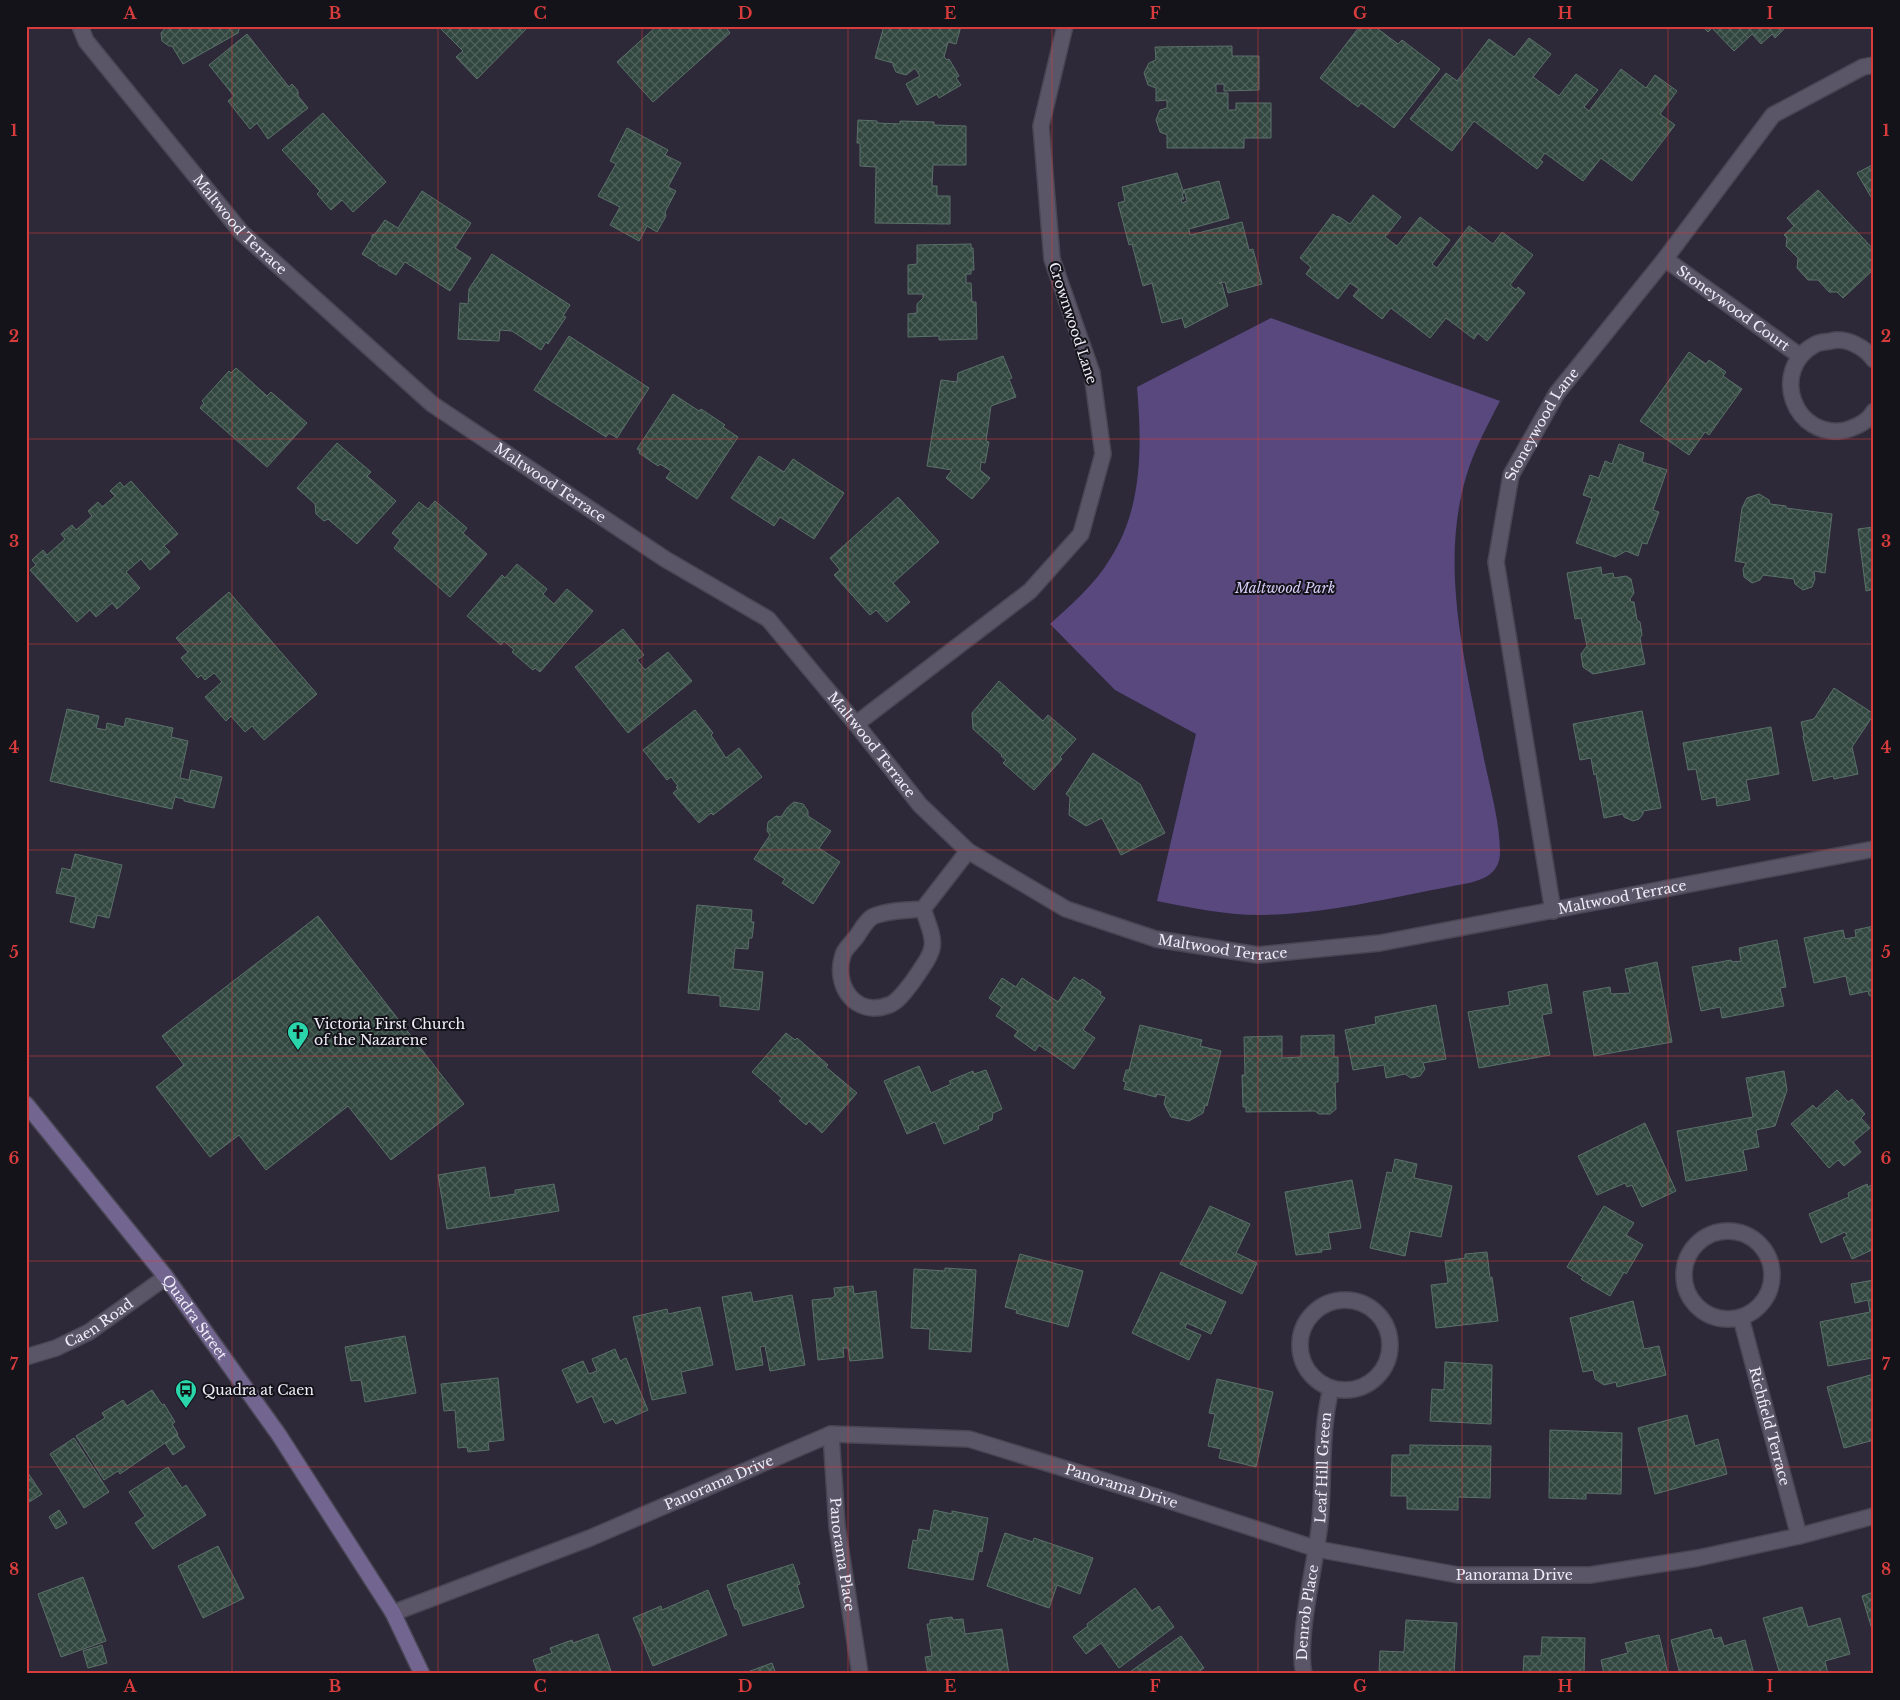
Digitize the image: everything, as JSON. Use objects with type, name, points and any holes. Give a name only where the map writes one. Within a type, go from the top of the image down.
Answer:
[{"type":"main road","name":"Quadra Street","points":[[26,1104],[166,1277],[279,1435],[393,1613],[422,1674]]},
{"type":"street","name":"Maltwood Terrace","points":[[80,26],[86,41],[242,233],[417,391],[432,404],[665,559],[768,620],[856,724],[920,805],[968,851],[1066,909],[1156,939],[1258,955],[1380,943],[1874,849]]},
{"type":"street","name":"Crownwood Lane","points":[[856,724],[1030,591],[1081,534],[1103,454],[1092,373],[1052,259],[1041,126],[1065,26]]},
{"type":"street","name":"Stoneywood Lane","points":[[1553,911],[1496,562],[1511,475],[1557,393],[1665,259],[1773,115],[1863,67],[1874,65]]},
{"type":"street","name":"Stoneywood Court","points":[[1665,259],[1800,356]]},
{"type":"street","name":"Stoneywood Court","points":[[1874,360],[1857,344],[1837,340],[1816,344],[1800,356],[1791,375],[1791,395],[1800,414],[1815,427],[1835,432],[1855,428],[1872,415],[1874,411]]},
{"type":"street","points":[[923,909],[933,939],[931,955],[905,991],[891,1005],[874,1009],[857,1004],[845,991],[841,970],[844,953],[871,917],[886,912],[923,909],[968,851]]},
{"type":"street","points":[[1724,1230],[1742,1232],[1759,1242],[1769,1258],[1773,1276],[1768,1294],[1757,1309],[1740,1318],[1722,1319],[1704,1313],[1691,1300],[1684,1283],[1684,1265],[1692,1248],[1706,1236],[1724,1230]]},
{"type":"street","name":"Caen Road","points":[[26,1357],[56,1348],[89,1332],[166,1277]]},
{"type":"street","points":[[1349,1300],[1367,1306],[1382,1318],[1389,1335],[1390,1354],[1382,1371],[1368,1384],[1350,1390],[1331,1388],[1315,1380],[1304,1364],[1299,1346],[1303,1327],[1314,1312],[1330,1302],[1349,1300]]},
{"type":"street","name":"Richfield Terrace","points":[[1740,1318],[1799,1536]]},
{"type":"street","name":"Leaf Hill Green","points":[[1317,1549],[1321,1511],[1326,1408],[1331,1388]]},
{"type":"street","name":"Panorama Drive","points":[[393,1613],[590,1538],[830,1434],[970,1439],[1317,1549],[1458,1575],[1590,1575],[1698,1558],[1799,1536],[1874,1516]]},
{"type":"street","name":"Panorama Place","points":[[830,1434],[837,1526],[860,1674]]},
{"type":"street","name":"Denrob Place","points":[[1304,1674],[1301,1662],[1305,1609],[1317,1549]]},
{"type":"green space","name":"Maltwood Park","points":[[1271,318],[1500,401],[1469,467],[1458,512],[1455,546],[1455,581],[1463,651],[1500,840],[1498,865],[1491,874],[1481,879],[1368,903],[1291,914],[1238,914],[1157,901],[1196,734],[1115,690],[1050,624],[1083,593],[1104,568],[1121,539],[1129,519],[1138,476],[1140,431],[1137,387]]},
{"type":"building","points":[[167,26],[240,26],[238,33],[183,64],[172,46],[162,41],[161,33]]},
{"type":"building","points":[[438,26],[529,26],[477,79],[456,57],[463,51]]},
{"type":"building","points":[[657,26],[725,26],[730,33],[653,102],[617,62]]},
{"type":"building","points":[[884,26],[896,28],[897,26],[961,26],[956,44],[948,42],[944,57],[947,60],[949,59],[959,76],[956,78],[961,85],[939,98],[937,94],[917,105],[906,84],[920,76],[915,68],[906,75],[896,72],[893,63],[875,58]]},
{"type":"building","points":[[1360,26],[1374,26],[1398,44],[1402,40],[1440,69],[1394,128],[1361,103],[1358,107],[1320,78]]},
{"type":"building","points":[[1702,26],[1787,26],[1775,38],[1772,34],[1761,44],[1752,34],[1734,51],[1712,28],[1708,32]]},
{"type":"building","points":[[247,34],[289,87],[292,84],[298,91],[298,96],[308,108],[268,139],[257,123],[250,129],[228,101],[234,96],[209,65]]},
{"type":"building","points":[[1529,38],[1551,54],[1533,77],[1559,96],[1576,74],[1598,90],[1584,107],[1589,111],[1621,69],[1646,88],[1655,75],[1677,91],[1660,114],[1675,125],[1632,181],[1601,158],[1583,181],[1545,153],[1540,160],[1543,162],[1537,169],[1474,121],[1452,151],[1410,119],[1446,73],[1457,81],[1489,39],[1514,57]]},
{"type":"building","points":[[1232,46],[1232,56],[1259,56],[1259,90],[1224,91],[1224,84],[1216,84],[1216,93],[1228,93],[1228,110],[1236,110],[1236,103],[1271,103],[1271,138],[1244,138],[1244,148],[1167,148],[1167,135],[1160,132],[1156,120],[1160,110],[1167,108],[1167,100],[1156,101],[1156,88],[1148,85],[1144,73],[1149,63],[1156,60],[1155,47]]},
{"type":"building","points":[[323,113],[386,182],[353,212],[342,200],[331,210],[317,194],[320,191],[282,150]]},
{"type":"building","points":[[858,120],[900,124],[900,121],[934,122],[934,125],[966,126],[966,165],[933,165],[932,186],[937,186],[937,196],[950,196],[950,224],[875,223],[876,167],[860,166],[860,143],[857,143]]},
{"type":"building","points":[[627,128],[668,150],[665,155],[681,163],[668,187],[676,191],[665,212],[666,216],[657,232],[647,226],[639,241],[610,225],[620,207],[598,196],[616,164],[610,161]]},
{"type":"building","points":[[1874,164],[1874,202],[1857,173]]},
{"type":"building","points":[[1177,173],[1184,193],[1182,194],[1184,199],[1181,199],[1182,203],[1187,201],[1184,190],[1219,181],[1229,218],[1189,229],[1190,235],[1242,222],[1249,250],[1253,249],[1262,284],[1228,293],[1225,282],[1219,283],[1222,284],[1228,306],[1185,328],[1182,318],[1162,323],[1152,283],[1143,286],[1132,244],[1129,245],[1118,203],[1125,201],[1122,187]]},
{"type":"building","points":[[1818,190],[1874,250],[1874,269],[1843,298],[1837,292],[1829,292],[1818,280],[1808,280],[1797,268],[1798,258],[1786,246],[1787,238],[1784,235],[1794,226],[1787,218]]},
{"type":"building","points":[[422,191],[471,223],[455,248],[471,258],[450,291],[405,262],[396,275],[362,254],[372,235],[375,234],[385,220],[398,228]]},
{"type":"building","points":[[1373,195],[1401,217],[1385,237],[1397,246],[1420,217],[1450,240],[1432,264],[1437,268],[1469,226],[1493,244],[1502,232],[1533,255],[1510,285],[1516,290],[1518,287],[1525,293],[1487,341],[1478,333],[1474,339],[1446,318],[1430,338],[1391,308],[1382,319],[1353,296],[1359,289],[1350,283],[1338,299],[1306,274],[1311,267],[1300,258],[1333,214],[1350,224]]},
{"type":"building","points":[[971,244],[971,248],[973,248],[974,270],[971,270],[971,274],[966,274],[966,283],[971,283],[972,302],[976,302],[977,339],[939,340],[939,336],[908,337],[908,314],[917,313],[917,304],[923,298],[923,294],[908,294],[908,265],[917,264],[917,245]]},
{"type":"building","points":[[492,254],[570,305],[563,316],[566,317],[548,344],[546,342],[541,350],[512,331],[500,330],[499,341],[458,339],[460,303],[468,304],[469,289]]},
{"type":"building","points":[[569,336],[649,388],[617,438],[609,433],[606,437],[534,390]]},
{"type":"building","points":[[1689,352],[1706,364],[1709,360],[1726,372],[1723,376],[1742,389],[1709,435],[1705,432],[1689,455],[1640,421]]},
{"type":"building","points":[[1003,356],[1012,378],[1009,379],[1016,397],[991,406],[986,441],[989,442],[985,463],[981,462],[980,470],[990,478],[972,499],[946,478],[952,470],[927,466],[941,380],[957,382],[958,373]]},
{"type":"building","points":[[236,368],[267,396],[271,392],[307,423],[267,467],[200,408],[204,403],[202,401],[229,371],[231,373]]},
{"type":"building","points":[[673,394],[699,411],[701,409],[725,425],[723,427],[738,437],[697,499],[666,478],[671,471],[660,464],[658,466],[639,453],[640,451],[637,449]]},
{"type":"building","points":[[337,443],[371,472],[367,476],[396,501],[357,544],[328,519],[324,521],[316,514],[315,504],[297,488]]},
{"type":"building","points":[[1619,444],[1644,453],[1642,462],[1667,470],[1653,510],[1659,512],[1647,544],[1642,543],[1638,556],[1626,551],[1615,557],[1576,543],[1592,498],[1583,495],[1590,475],[1599,478],[1605,461],[1612,464]]},
{"type":"building","points":[[759,456],[784,472],[793,459],[844,493],[814,539],[780,517],[774,526],[731,498]]},
{"type":"building","points":[[131,481],[178,534],[164,546],[170,552],[150,570],[141,559],[126,572],[140,588],[117,609],[112,603],[96,617],[90,610],[77,622],[30,570],[36,565],[32,560],[43,550],[47,555],[65,539],[61,534],[72,525],[76,530],[92,516],[88,511],[98,502],[102,507],[115,496],[110,491],[120,482],[124,487]]},
{"type":"building","points":[[1759,494],[1769,500],[1770,504],[1832,514],[1825,573],[1814,571],[1815,579],[1812,587],[1803,590],[1795,584],[1794,579],[1763,575],[1760,580],[1752,583],[1744,577],[1743,569],[1746,563],[1735,561],[1742,508],[1747,498]]},
{"type":"building","points":[[898,497],[939,542],[893,583],[910,602],[887,622],[876,610],[870,615],[834,575],[840,570],[830,558]]},
{"type":"building","points":[[435,501],[467,528],[463,533],[487,554],[450,597],[394,548],[400,540],[392,533],[419,502],[428,509]]},
{"type":"building","points":[[1874,527],[1874,589],[1866,591],[1858,529]]},
{"type":"building","points":[[517,564],[547,589],[543,594],[554,604],[567,589],[593,611],[540,672],[535,668],[533,670],[512,652],[514,650],[504,641],[501,645],[467,616],[502,575],[505,578]]},
{"type":"building","points":[[1601,567],[1602,575],[1613,573],[1614,578],[1626,576],[1631,579],[1634,593],[1630,599],[1631,602],[1634,602],[1637,620],[1640,622],[1642,635],[1640,638],[1645,664],[1593,674],[1583,667],[1581,654],[1587,646],[1581,618],[1575,619],[1567,573]]},
{"type":"building","points":[[229,592],[317,694],[264,740],[252,726],[245,732],[231,716],[226,721],[205,697],[222,682],[214,673],[205,680],[201,675],[198,678],[181,658],[188,652],[176,638]]},
{"type":"building","points":[[623,629],[644,655],[637,660],[645,670],[668,652],[692,681],[628,733],[575,667]]},
{"type":"building","points":[[999,681],[1043,721],[1048,715],[1076,739],[1060,757],[1062,759],[1034,790],[1003,763],[1006,760],[1002,755],[973,729],[972,713]]},
{"type":"building","points":[[1834,688],[1874,714],[1852,747],[1858,774],[1834,779],[1833,776],[1813,781],[1801,722],[1814,719]]},
{"type":"building","points":[[67,709],[99,716],[96,728],[106,730],[107,723],[124,727],[126,718],[173,728],[171,737],[188,741],[180,778],[189,780],[191,770],[222,777],[214,808],[175,797],[172,809],[50,781]]},
{"type":"building","points":[[695,710],[713,733],[711,735],[726,758],[739,748],[762,777],[713,815],[711,813],[699,823],[673,793],[678,789],[676,787],[678,786],[671,777],[667,780],[643,750]]},
{"type":"building","points":[[1642,711],[1661,808],[1643,811],[1639,819],[1633,821],[1624,817],[1623,814],[1604,818],[1591,758],[1580,760],[1573,724]]},
{"type":"building","points":[[1771,727],[1779,774],[1746,780],[1750,800],[1717,806],[1716,797],[1702,800],[1696,769],[1688,770],[1683,743]]},
{"type":"building","points":[[1093,753],[1140,784],[1165,833],[1121,855],[1102,818],[1086,826],[1069,815],[1070,797],[1066,794]]},
{"type":"building","points":[[794,802],[803,804],[808,811],[808,816],[831,831],[819,848],[840,862],[813,904],[782,883],[785,879],[754,859],[770,835],[767,831],[768,822],[776,816],[781,817]]},
{"type":"building","points":[[75,854],[122,865],[109,918],[97,915],[94,928],[70,922],[76,897],[56,893],[62,868],[71,870]]},
{"type":"building","points":[[697,905],[752,910],[751,922],[754,922],[752,938],[749,938],[748,949],[735,948],[733,969],[763,972],[759,1010],[720,1006],[720,996],[688,993]]},
{"type":"building","name":"Victoria First Church of the Nazarene","points":[[318,916],[464,1104],[391,1160],[348,1106],[266,1170],[239,1135],[210,1157],[156,1087],[184,1065],[162,1036]]},
{"type":"building","points":[[1874,926],[1874,998],[1869,995],[1868,991],[1850,995],[1846,976],[1814,983],[1804,938],[1843,930],[1845,939],[1856,937],[1855,930]]},
{"type":"building","points":[[1777,940],[1786,987],[1780,988],[1784,1006],[1722,1018],[1720,1007],[1701,1011],[1692,967],[1731,960],[1732,962],[1741,961],[1739,948]]},
{"type":"building","points":[[1657,962],[1672,1042],[1594,1056],[1583,992],[1610,987],[1611,994],[1630,993],[1625,969]]},
{"type":"building","points":[[1074,977],[1080,981],[1082,979],[1101,992],[1100,995],[1105,998],[1083,1030],[1095,1038],[1074,1069],[1039,1045],[1035,1051],[1014,1036],[1018,1031],[996,1016],[1002,1007],[989,998],[1002,978],[1016,987],[1022,978],[1058,1002]]},
{"type":"building","points":[[1547,984],[1552,1013],[1542,1015],[1550,1055],[1479,1068],[1468,1012],[1510,1005],[1508,992]]},
{"type":"building","points":[[1436,1005],[1446,1059],[1423,1063],[1425,1069],[1420,1076],[1411,1078],[1405,1074],[1386,1078],[1384,1065],[1353,1070],[1345,1030],[1376,1024],[1375,1017]]},
{"type":"building","points":[[1140,1025],[1202,1040],[1200,1046],[1221,1051],[1207,1106],[1205,1105],[1203,1113],[1189,1121],[1171,1117],[1164,1104],[1166,1096],[1157,1094],[1156,1097],[1124,1089],[1126,1082],[1123,1081],[1126,1070],[1129,1070]]},
{"type":"building","points":[[786,1033],[795,1040],[797,1038],[828,1065],[826,1067],[857,1093],[822,1133],[809,1121],[806,1125],[779,1101],[782,1098],[752,1072]]},
{"type":"building","points":[[1334,1035],[1334,1057],[1338,1057],[1338,1082],[1335,1082],[1336,1109],[1330,1114],[1319,1114],[1315,1111],[1246,1112],[1246,1107],[1243,1107],[1242,1075],[1245,1075],[1244,1037],[1282,1036],[1282,1058],[1301,1057],[1301,1036]]},
{"type":"building","points":[[919,1066],[931,1093],[951,1084],[949,1081],[973,1071],[974,1074],[986,1070],[1002,1109],[993,1113],[992,1120],[978,1126],[979,1129],[944,1144],[935,1122],[907,1134],[884,1081]]},
{"type":"building","points":[[1784,1071],[1787,1090],[1775,1126],[1756,1130],[1759,1147],[1743,1150],[1747,1170],[1686,1181],[1677,1131],[1753,1117],[1746,1078]]},
{"type":"building","points":[[1837,1090],[1848,1102],[1852,1099],[1865,1114],[1861,1118],[1870,1128],[1853,1142],[1861,1152],[1844,1166],[1838,1160],[1829,1168],[1791,1124],[1813,1105],[1816,1109]]},
{"type":"building","points":[[1645,1123],[1676,1191],[1642,1207],[1632,1185],[1627,1187],[1625,1183],[1597,1195],[1578,1156]]},
{"type":"building","points":[[1395,1159],[1417,1164],[1414,1178],[1452,1186],[1441,1237],[1410,1231],[1405,1256],[1370,1248],[1387,1172],[1392,1173]]},
{"type":"building","points":[[485,1167],[490,1198],[515,1194],[515,1190],[554,1184],[559,1211],[447,1229],[438,1175]]},
{"type":"building","points":[[1352,1180],[1361,1228],[1328,1233],[1331,1249],[1296,1255],[1285,1192]]},
{"type":"building","points":[[1867,1184],[1868,1187],[1874,1184],[1874,1249],[1852,1259],[1843,1238],[1847,1236],[1845,1232],[1821,1243],[1809,1214],[1849,1197],[1848,1193]]},
{"type":"building","points":[[1210,1206],[1250,1224],[1236,1253],[1257,1263],[1242,1294],[1180,1264]]},
{"type":"building","points":[[1604,1206],[1634,1223],[1626,1235],[1643,1245],[1610,1296],[1581,1279],[1583,1277],[1567,1267]]},
{"type":"building","points":[[1487,1252],[1498,1321],[1436,1328],[1431,1285],[1448,1283],[1445,1261],[1465,1258],[1465,1254]]},
{"type":"building","points":[[1020,1254],[1083,1271],[1068,1327],[1016,1313],[1017,1310],[1005,1307]]},
{"type":"building","points":[[945,1268],[976,1270],[971,1352],[929,1349],[930,1329],[911,1328],[914,1269],[945,1271]]},
{"type":"building","points":[[1161,1272],[1226,1302],[1211,1334],[1187,1323],[1185,1328],[1201,1335],[1189,1360],[1132,1333]]},
{"type":"building","points":[[1874,1280],[1874,1355],[1871,1355],[1872,1358],[1828,1366],[1820,1322],[1870,1312],[1868,1300],[1855,1303],[1851,1284]]},
{"type":"building","points":[[853,1286],[854,1294],[876,1291],[883,1358],[850,1361],[848,1348],[843,1348],[844,1357],[818,1360],[812,1300],[832,1298],[835,1296],[834,1288]]},
{"type":"building","points":[[751,1292],[753,1302],[792,1295],[805,1365],[770,1371],[765,1346],[760,1347],[763,1365],[736,1370],[722,1297]]},
{"type":"building","points":[[1633,1301],[1644,1349],[1659,1346],[1666,1375],[1617,1387],[1616,1382],[1604,1385],[1595,1379],[1593,1370],[1583,1372],[1570,1318]]},
{"type":"building","points":[[700,1307],[713,1365],[681,1372],[686,1393],[652,1400],[633,1317],[667,1309],[668,1314]]},
{"type":"building","points":[[405,1336],[416,1393],[365,1402],[361,1380],[351,1381],[345,1347]]},
{"type":"building","points":[[615,1349],[620,1361],[626,1358],[648,1410],[616,1424],[613,1419],[604,1423],[592,1396],[577,1403],[562,1370],[583,1361],[589,1374],[597,1371],[592,1359]]},
{"type":"building","points":[[1445,1362],[1492,1365],[1491,1424],[1430,1421],[1432,1389],[1444,1390]]},
{"type":"building","points":[[1874,1374],[1874,1440],[1844,1448],[1827,1387]]},
{"type":"building","points":[[498,1378],[504,1440],[488,1442],[489,1450],[468,1452],[467,1447],[458,1448],[455,1410],[444,1411],[441,1384]]},
{"type":"building","points":[[1217,1379],[1273,1392],[1256,1467],[1219,1458],[1221,1449],[1208,1446],[1215,1414],[1209,1413]]},
{"type":"building","points":[[152,1390],[162,1405],[164,1404],[175,1422],[172,1424],[178,1434],[120,1474],[118,1471],[104,1480],[76,1436],[105,1418],[102,1413],[123,1400],[127,1406]]},
{"type":"building","points":[[1687,1415],[1695,1446],[1718,1439],[1727,1474],[1655,1494],[1638,1428]]},
{"type":"building","points":[[1550,1430],[1622,1433],[1621,1494],[1586,1493],[1586,1499],[1549,1498]]},
{"type":"building","points":[[177,1435],[185,1447],[173,1455],[165,1443]]},
{"type":"building","points":[[74,1438],[109,1492],[84,1508],[50,1454]]},
{"type":"building","points":[[1410,1445],[1491,1446],[1490,1498],[1458,1497],[1458,1510],[1407,1509],[1407,1496],[1391,1496],[1392,1455],[1410,1455]]},
{"type":"building","points":[[168,1467],[182,1488],[186,1485],[206,1515],[153,1549],[135,1523],[145,1516],[129,1492]]},
{"type":"building","points":[[26,1470],[42,1494],[26,1504]]},
{"type":"building","points":[[59,1510],[67,1523],[56,1529],[49,1517]]},
{"type":"building","points":[[934,1510],[952,1514],[952,1511],[988,1518],[982,1552],[979,1551],[973,1580],[908,1568],[913,1540],[917,1541],[919,1529],[930,1531]]},
{"type":"building","points":[[1005,1533],[1033,1542],[1034,1538],[1093,1558],[1080,1594],[1057,1585],[1049,1608],[987,1586]]},
{"type":"building","points":[[218,1546],[244,1598],[203,1618],[178,1566]]},
{"type":"building","points":[[793,1564],[800,1584],[797,1585],[804,1607],[743,1626],[727,1585]]},
{"type":"building","points":[[83,1577],[106,1641],[61,1657],[38,1594]]},
{"type":"building","points":[[1135,1588],[1152,1611],[1159,1606],[1174,1627],[1119,1668],[1101,1643],[1086,1654],[1073,1637],[1088,1626],[1087,1624]]},
{"type":"building","points":[[708,1590],[727,1635],[653,1666],[633,1618],[661,1606],[662,1610]]},
{"type":"building","points":[[1874,1592],[1874,1636],[1862,1596]]},
{"type":"building","points":[[1802,1607],[1808,1627],[1840,1618],[1850,1654],[1825,1661],[1828,1674],[1780,1674],[1763,1618]]},
{"type":"building","points":[[952,1617],[953,1620],[963,1619],[965,1634],[1002,1629],[1009,1674],[928,1674],[925,1657],[932,1656],[927,1624],[930,1624],[930,1620]]},
{"type":"building","points":[[1406,1620],[1457,1623],[1454,1674],[1379,1674],[1380,1651],[1404,1652]]},
{"type":"building","points":[[1711,1629],[1714,1639],[1721,1637],[1724,1646],[1745,1640],[1754,1674],[1680,1674],[1671,1640]]},
{"type":"building","points":[[598,1634],[612,1674],[538,1674],[533,1660],[552,1653],[550,1648],[572,1640],[573,1643]]},
{"type":"building","points":[[1659,1635],[1668,1674],[1604,1674],[1601,1660],[1628,1653],[1625,1643]]},
{"type":"building","points":[[1181,1636],[1204,1668],[1196,1674],[1127,1674]]},
{"type":"building","points":[[1542,1637],[1585,1638],[1584,1674],[1523,1674],[1524,1656],[1541,1656]]},
{"type":"building","points":[[102,1645],[107,1663],[88,1668],[83,1651]]},
{"type":"building","points":[[772,1663],[776,1674],[742,1674]]},
{"type":"place","name":"Victoria First Church of the Nazarene","points":[[298,1051]]},
{"type":"place","name":"Quadra at Caen","points":[[186,1409]]}]
